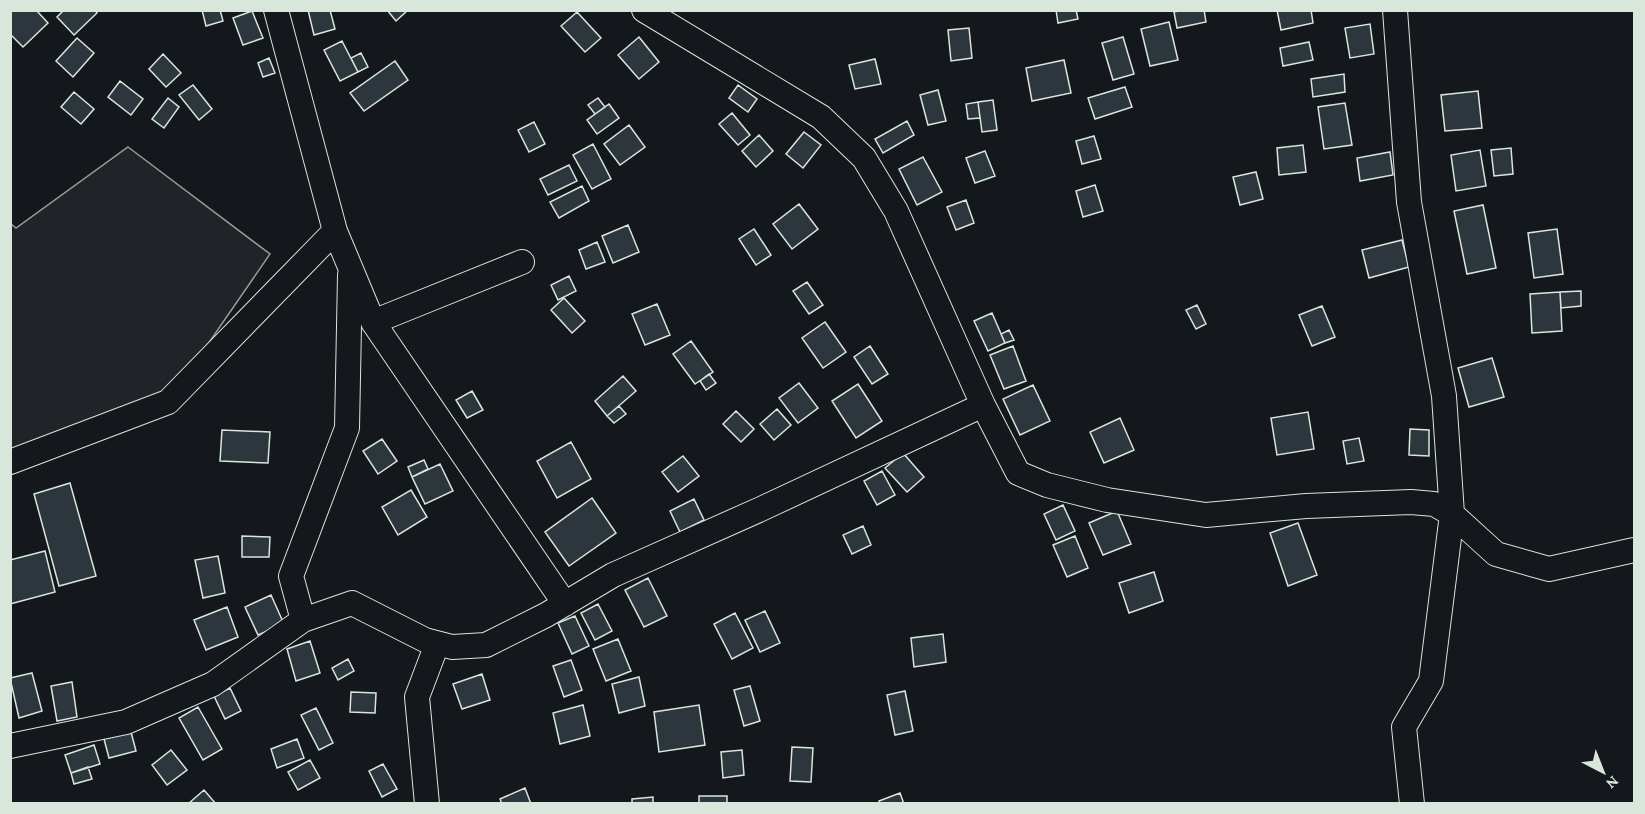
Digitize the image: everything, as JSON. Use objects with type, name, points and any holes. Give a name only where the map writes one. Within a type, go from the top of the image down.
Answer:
[{"type":"street","points":[[276,10],[335,231],[373,322],[565,604]]},
{"type":"street","points":[[644,10],[821,117],[864,158],[896,211],[983,405],[1018,473],[1047,485],[1107,500],[1206,515],[1306,506],[1411,502],[1434,504],[1452,514],[1496,554],[1549,569],[1635,550]]},
{"type":"street","points":[[1395,10],[1409,201],[1444,396],[1452,514],[1431,681],[1404,727],[1412,804]]},
{"type":"street","points":[[10,462],[168,402],[335,231]]},
{"type":"street","points":[[373,322],[522,262]]},
{"type":"street","points":[[303,620],[291,576],[346,428],[350,268]]},
{"type":"street","points":[[10,746],[126,722],[213,684],[303,620],[352,603],[437,644],[452,647],[486,645],[565,604],[612,575],[983,405]]},
{"type":"street","points":[[427,804],[417,697],[437,644]]},
{"type":"shaded area","points":[[128,147],[270,254],[168,402],[11,463],[10,223],[16,228]]},
{"type":"building","points":[[10,10],[36,10],[48,23],[23,47],[10,34]]},
{"type":"building","points":[[64,10],[95,10],[97,13],[74,35],[57,17]]},
{"type":"building","points":[[202,10],[220,10],[223,21],[206,26]]},
{"type":"building","points":[[308,10],[330,10],[335,29],[314,35]]},
{"type":"building","points":[[387,10],[408,10],[396,21]]},
{"type":"building","points":[[1056,10],[1076,10],[1078,19],[1058,23]]},
{"type":"building","points":[[1204,10],[1206,22],[1177,28],[1174,12]]},
{"type":"building","points":[[1277,10],[1311,10],[1313,23],[1281,30]]},
{"type":"building","points":[[252,11],[263,38],[243,45],[233,18]]},
{"type":"building","points":[[577,12],[601,38],[585,52],[561,26]]},
{"type":"building","points":[[1169,22],[1178,60],[1150,66],[1141,29]]},
{"type":"building","points":[[1370,24],[1374,54],[1350,58],[1345,28]]},
{"type":"building","points":[[969,28],[972,58],[951,61],[948,30]]},
{"type":"building","points":[[639,37],[659,62],[639,79],[618,55]]},
{"type":"building","points":[[1123,37],[1134,74],[1113,80],[1102,43]]},
{"type":"building","points":[[77,38],[94,53],[73,77],[56,61]]},
{"type":"building","points":[[342,41],[358,72],[340,81],[324,50]]},
{"type":"building","points":[[1309,42],[1313,60],[1283,66],[1280,48]]},
{"type":"building","points":[[361,53],[368,67],[358,72],[351,58]]},
{"type":"building","points":[[163,54],[181,73],[166,87],[149,69]]},
{"type":"building","points":[[269,58],[275,73],[263,77],[258,63]]},
{"type":"building","points":[[875,59],[881,84],[855,89],[849,65]]},
{"type":"building","points":[[1064,60],[1071,93],[1032,101],[1026,68]]},
{"type":"building","points":[[395,61],[408,80],[364,111],[350,93]]},
{"type":"building","points":[[1344,74],[1345,92],[1313,97],[1311,79]]},
{"type":"building","points":[[120,81],[143,99],[131,115],[108,97]]},
{"type":"building","points":[[193,85],[212,109],[199,120],[179,95]]},
{"type":"building","points":[[738,85],[757,99],[748,112],[729,98]]},
{"type":"building","points":[[1125,87],[1132,107],[1095,119],[1088,98]]},
{"type":"building","points":[[938,90],[946,121],[928,125],[920,95]]},
{"type":"building","points":[[1478,91],[1482,128],[1445,131],[1441,95]]},
{"type":"building","points":[[74,92],[94,109],[81,124],[61,107]]},
{"type":"building","points":[[168,98],[179,107],[164,128],[152,119]]},
{"type":"building","points":[[598,98],[605,107],[595,114],[588,105]]},
{"type":"building","points":[[993,100],[997,130],[982,132],[978,102]]},
{"type":"building","points":[[978,102],[980,118],[968,119],[966,104]]},
{"type":"building","points":[[1345,103],[1352,145],[1324,149],[1318,107]]},
{"type":"building","points":[[609,104],[619,118],[597,134],[587,120]]},
{"type":"building","points":[[732,113],[750,135],[738,145],[719,124]]},
{"type":"building","points":[[907,121],[914,135],[883,153],[875,139]]},
{"type":"building","points":[[534,122],[545,144],[529,152],[518,130]]},
{"type":"building","points":[[629,125],[645,147],[620,165],[604,144]]},
{"type":"building","points":[[804,132],[821,145],[803,168],[786,154]]},
{"type":"building","points":[[759,135],[773,151],[756,167],[742,151]]},
{"type":"building","points":[[1094,136],[1101,159],[1082,164],[1076,141]]},
{"type":"building","points":[[593,144],[611,179],[592,189],[573,155]]},
{"type":"building","points":[[1303,145],[1306,172],[1279,175],[1277,148]]},
{"type":"building","points":[[1511,148],[1513,174],[1494,176],[1491,150]]},
{"type":"building","points":[[1480,150],[1486,186],[1456,191],[1451,155]]},
{"type":"building","points":[[985,151],[995,176],[975,183],[966,158]]},
{"type":"building","points":[[1390,152],[1393,175],[1360,181],[1357,158]]},
{"type":"building","points":[[923,157],[942,192],[917,205],[899,169]]},
{"type":"building","points":[[569,165],[577,181],[548,195],[540,179]]},
{"type":"building","points":[[1256,172],[1263,199],[1240,205],[1233,177]]},
{"type":"building","points":[[1095,185],[1103,211],[1083,217],[1076,191]]},
{"type":"building","points":[[582,186],[589,201],[559,218],[550,202]]},
{"type":"building","points":[[966,200],[974,223],[956,230],[947,207]]},
{"type":"building","points":[[799,204],[818,229],[792,249],[773,224]]},
{"type":"building","points":[[1483,205],[1496,268],[1467,274],[1454,211]]},
{"type":"building","points":[[628,225],[639,252],[613,263],[602,236]]},
{"type":"building","points":[[754,229],[771,255],[756,265],[739,239]]},
{"type":"building","points":[[1557,229],[1563,274],[1534,278],[1528,233]]},
{"type":"building","points":[[1402,240],[1409,267],[1369,278],[1362,250]]},
{"type":"building","points":[[597,242],[605,262],[586,269],[579,250]]},
{"type":"building","points":[[569,276],[576,291],[558,300],[551,285]]},
{"type":"building","points":[[807,282],[823,305],[809,314],[793,291]]},
{"type":"building","points":[[1581,291],[1581,306],[1561,308],[1560,292]]},
{"type":"building","points":[[1560,292],[1562,331],[1532,333],[1530,294]]},
{"type":"building","points":[[564,298],[585,321],[572,333],[551,310]]},
{"type":"building","points":[[657,304],[670,335],[645,345],[632,314]]},
{"type":"building","points":[[1197,305],[1206,324],[1196,329],[1186,310]]},
{"type":"building","points":[[1322,306],[1335,337],[1312,346],[1299,315]]},
{"type":"building","points":[[992,313],[1005,343],[988,351],[974,321]]},
{"type":"building","points":[[825,322],[846,352],[823,368],[802,338]]},
{"type":"building","points":[[1009,330],[1014,340],[1005,343],[1001,334]]},
{"type":"building","points":[[691,341],[713,372],[695,384],[673,354]]},
{"type":"building","points":[[870,346],[888,374],[872,384],[854,357]]},
{"type":"building","points":[[1013,346],[1026,381],[1004,389],[990,355]]},
{"type":"building","points":[[1492,358],[1504,397],[1469,407],[1458,368]]},
{"type":"building","points":[[709,374],[716,383],[706,390],[700,381]]},
{"type":"building","points":[[623,376],[636,391],[607,416],[595,401]]},
{"type":"building","points":[[799,383],[818,408],[798,423],[779,398]]},
{"type":"building","points":[[858,384],[882,421],[856,438],[832,401]]},
{"type":"building","points":[[1033,385],[1050,421],[1020,435],[1003,399]]},
{"type":"building","points":[[472,391],[483,410],[467,418],[456,400]]},
{"type":"building","points":[[619,406],[626,414],[614,423],[607,416]]},
{"type":"building","points":[[777,409],[791,425],[774,440],[760,424]]},
{"type":"building","points":[[736,411],[754,429],[741,442],[723,424]]},
{"type":"building","points":[[1308,412],[1314,449],[1277,455],[1271,418]]},
{"type":"building","points":[[1120,418],[1134,450],[1104,463],[1090,432]]},
{"type":"building","points":[[1410,429],[1429,430],[1429,456],[1409,455]]},
{"type":"building","points":[[222,430],[270,432],[268,463],[220,461]]},
{"type":"building","points":[[1359,438],[1364,461],[1347,464],[1343,441]]},
{"type":"building","points":[[382,439],[397,461],[378,474],[363,451]]},
{"type":"building","points":[[571,442],[591,479],[557,498],[537,461]]},
{"type":"building","points":[[903,453],[924,477],[907,492],[885,468]]},
{"type":"building","points":[[683,456],[699,476],[678,492],[662,472]]},
{"type":"building","points":[[424,460],[428,469],[412,477],[408,467]]},
{"type":"building","points":[[440,464],[453,491],[425,504],[412,477]]},
{"type":"building","points":[[882,471],[895,495],[877,505],[864,481]]},
{"type":"building","points":[[70,483],[96,576],[59,586],[34,494]]},
{"type":"building","points":[[411,490],[427,517],[398,535],[382,507]]},
{"type":"building","points":[[592,498],[616,533],[569,566],[545,532]]},
{"type":"building","points":[[694,499],[704,520],[680,532],[670,511]]},
{"type":"building","points":[[1063,505],[1075,531],[1056,540],[1044,514]]},
{"type":"building","points":[[1117,511],[1131,544],[1103,555],[1089,523]]},
{"type":"building","points":[[1298,523],[1317,575],[1288,586],[1270,533]]},
{"type":"building","points":[[863,526],[871,545],[852,554],[843,535]]},
{"type":"building","points":[[242,536],[270,537],[269,557],[242,557]]},
{"type":"building","points":[[1075,536],[1088,568],[1067,577],[1053,545]]},
{"type":"building","points":[[45,551],[55,592],[10,604],[10,560]]},
{"type":"building","points":[[218,556],[225,593],[203,598],[195,560]]},
{"type":"building","points":[[1154,572],[1163,601],[1129,613],[1119,583]]},
{"type":"building","points":[[648,578],[667,616],[644,627],[625,590]]},
{"type":"building","points":[[271,595],[284,624],[258,635],[245,607]]},
{"type":"building","points":[[598,604],[612,631],[595,640],[581,613]]},
{"type":"building","points":[[227,607],[238,637],[206,650],[194,620]]},
{"type":"building","points":[[765,611],[780,643],[760,652],[745,620]]},
{"type":"building","points":[[735,613],[753,648],[732,659],[714,624]]},
{"type":"building","points":[[575,616],[589,646],[572,654],[558,623]]},
{"type":"building","points":[[943,634],[946,662],[914,667],[911,638]]},
{"type":"building","points":[[618,639],[631,671],[606,681],[593,649]]},
{"type":"building","points":[[310,641],[320,673],[296,681],[287,649]]},
{"type":"building","points":[[348,659],[354,671],[338,680],[332,668]]},
{"type":"building","points":[[571,660],[582,690],[564,697],[553,666]]},
{"type":"building","points":[[32,673],[42,711],[19,718],[10,678]]},
{"type":"building","points":[[482,674],[490,700],[462,709],[453,684]]},
{"type":"building","points":[[639,677],[645,706],[619,713],[612,684]]},
{"type":"building","points":[[72,682],[77,717],[57,721],[51,686]]},
{"type":"building","points":[[750,686],[760,721],[744,726],[734,690]]},
{"type":"building","points":[[230,688],[241,711],[225,719],[214,696]]},
{"type":"building","points":[[905,691],[913,731],[895,735],[887,695]]},
{"type":"building","points":[[351,692],[376,693],[375,713],[350,712]]},
{"type":"building","points":[[583,705],[590,736],[560,744],[553,713]]},
{"type":"building","points":[[699,705],[705,745],[659,752],[654,712]]},
{"type":"building","points":[[198,707],[222,749],[203,760],[179,718]]},
{"type":"building","points":[[316,708],[333,743],[319,750],[301,715]]},
{"type":"building","points":[[131,732],[136,751],[109,758],[104,739]]},
{"type":"building","points":[[297,739],[304,758],[277,768],[271,749]]},
{"type":"building","points":[[94,745],[100,764],[71,773],[65,755]]},
{"type":"building","points":[[792,747],[813,748],[811,782],[790,781]]},
{"type":"building","points":[[171,750],[187,770],[167,785],[152,765]]},
{"type":"building","points":[[742,750],[744,775],[723,778],[721,752]]},
{"type":"building","points":[[310,760],[320,778],[298,790],[288,772]]},
{"type":"building","points":[[383,764],[397,789],[382,797],[369,771]]},
{"type":"building","points":[[88,767],[92,779],[74,784],[71,773]]},
{"type":"building","points":[[525,788],[531,804],[502,804],[500,799]]},
{"type":"building","points":[[204,790],[216,804],[188,804]]},
{"type":"building","points":[[900,793],[904,804],[880,804],[879,801]]},
{"type":"building","points":[[699,796],[727,796],[727,804],[699,804]]},
{"type":"building","points":[[653,797],[653,804],[632,804],[632,799]]}]
